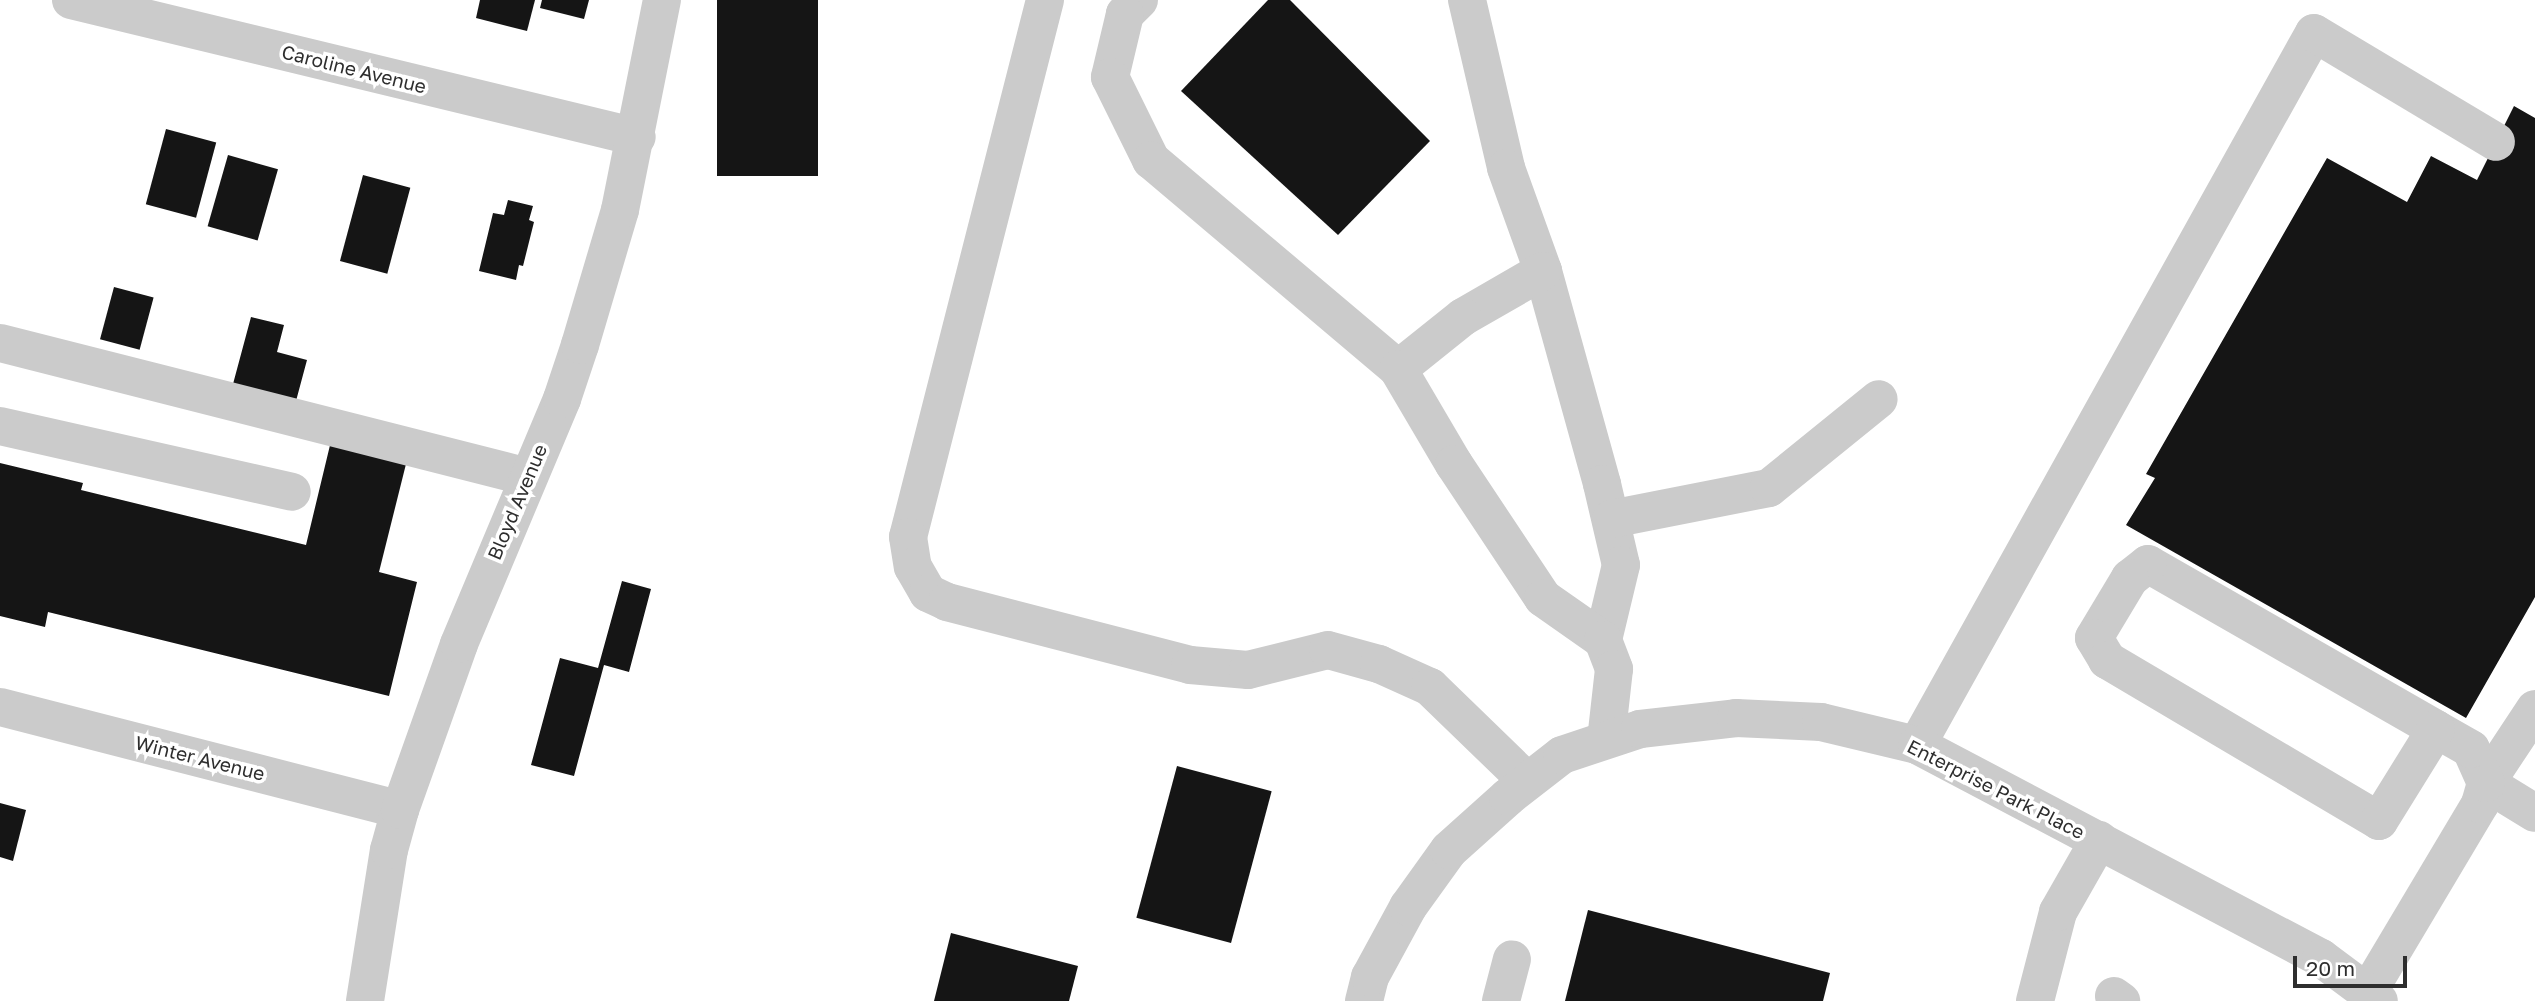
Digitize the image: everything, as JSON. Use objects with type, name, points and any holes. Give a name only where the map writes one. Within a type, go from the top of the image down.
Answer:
[{"type":"street","name":"Caroline Avenue","points":[[71,0],[637,137]]},
{"type":"street","name":"Bloyd Avenue","points":[[365,1001],[389,850],[400,810],[459,644],[562,399],[580,345],[620,210],[637,137],[662,0]]},
{"type":"street","points":[[1045,0],[908,537],[913,567],[928,593],[947,602],[1189,665],[1248,670],[1328,650],[1379,664],[1430,687],[1527,781]]},
{"type":"street","points":[[1139,0],[1125,14],[1110,77],[1151,160],[1398,369],[1454,464],[1543,598],[1603,640],[1614,668],[1606,740]]},
{"type":"street","points":[[1467,0],[1506,168],[1543,271],[1611,519],[1621,565],[1603,640]]},
{"type":"street","points":[[1917,745],[2314,33],[2496,142]]},
{"type":"street","points":[[1398,369],[1463,317],[1543,271]]},
{"type":"street","points":[[0,343],[528,477]]},
{"type":"street","points":[[1611,519],[1769,488],[1879,399]]},
{"type":"street","points":[[0,425],[292,492]]},
{"type":"street","points":[[2436,729],[2379,821],[2107,660],[2094,638],[2130,578],[2148,565],[2436,729],[2471,749],[2486,783],[2535,813]]},
{"type":"street","name":"Winter Avenue","points":[[0,707],[400,810]]},
{"type":"street","points":[[2374,996],[2480,804],[2486,783],[2535,709]]},
{"type":"street","name":"Enterprise Park Place","points":[[1364,1001],[1370,976],[1408,907],[1449,850],[1527,781],[1562,755],[1640,729],[1736,718],[1821,722],[1917,745],[2320,958],[2374,996]]},
{"type":"street","points":[[2035,1001],[2058,912],[2099,840]]},
{"type":"street","points":[[1501,1001],[1512,959]]},
{"type":"building","points":[[480,0],[535,0],[527,31],[476,18]]},
{"type":"building","points":[[542,0],[589,0],[584,19],[540,8]]},
{"type":"building","points":[[717,0],[818,0],[818,176],[717,176]]},
{"type":"building","points":[[1268,0],[1290,0],[1430,141],[1338,235],[1181,91]]},
{"type":"building","points":[[2514,106],[2535,118],[2535,597],[2466,718],[2126,525],[2155,478],[2146,474],[2327,158],[2407,202],[2431,156],[2477,180]]},
{"type":"building","points":[[166,129],[216,142],[196,218],[146,204]]},
{"type":"building","points":[[228,155],[278,169],[258,240],[208,226]]},
{"type":"building","points":[[363,175],[410,188],[387,274],[340,261]]},
{"type":"building","points":[[508,200],[533,206],[529,220],[534,222],[523,266],[519,265],[516,280],[479,271],[493,213],[504,215]]},
{"type":"building","points":[[114,287],[154,298],[140,350],[100,339]]},
{"type":"building","points":[[251,317],[284,325],[277,352],[307,360],[296,401],[233,384]]},
{"type":"building","points":[[331,441],[407,460],[379,572],[417,582],[389,696],[48,612],[45,627],[0,616],[0,463],[83,483],[81,490],[306,545]]},
{"type":"building","points":[[622,581],[651,589],[629,672],[604,665],[574,776],[531,765],[560,658],[598,668]]},
{"type":"building","points":[[1177,766],[1272,791],[1231,943],[1136,918]]},
{"type":"building","points":[[0,803],[26,810],[13,861],[0,857]]},
{"type":"building","points":[[1588,910],[1830,973],[1823,1001],[1565,1001]]},
{"type":"building","points":[[951,933],[1078,966],[1069,1001],[934,1001]]}]
